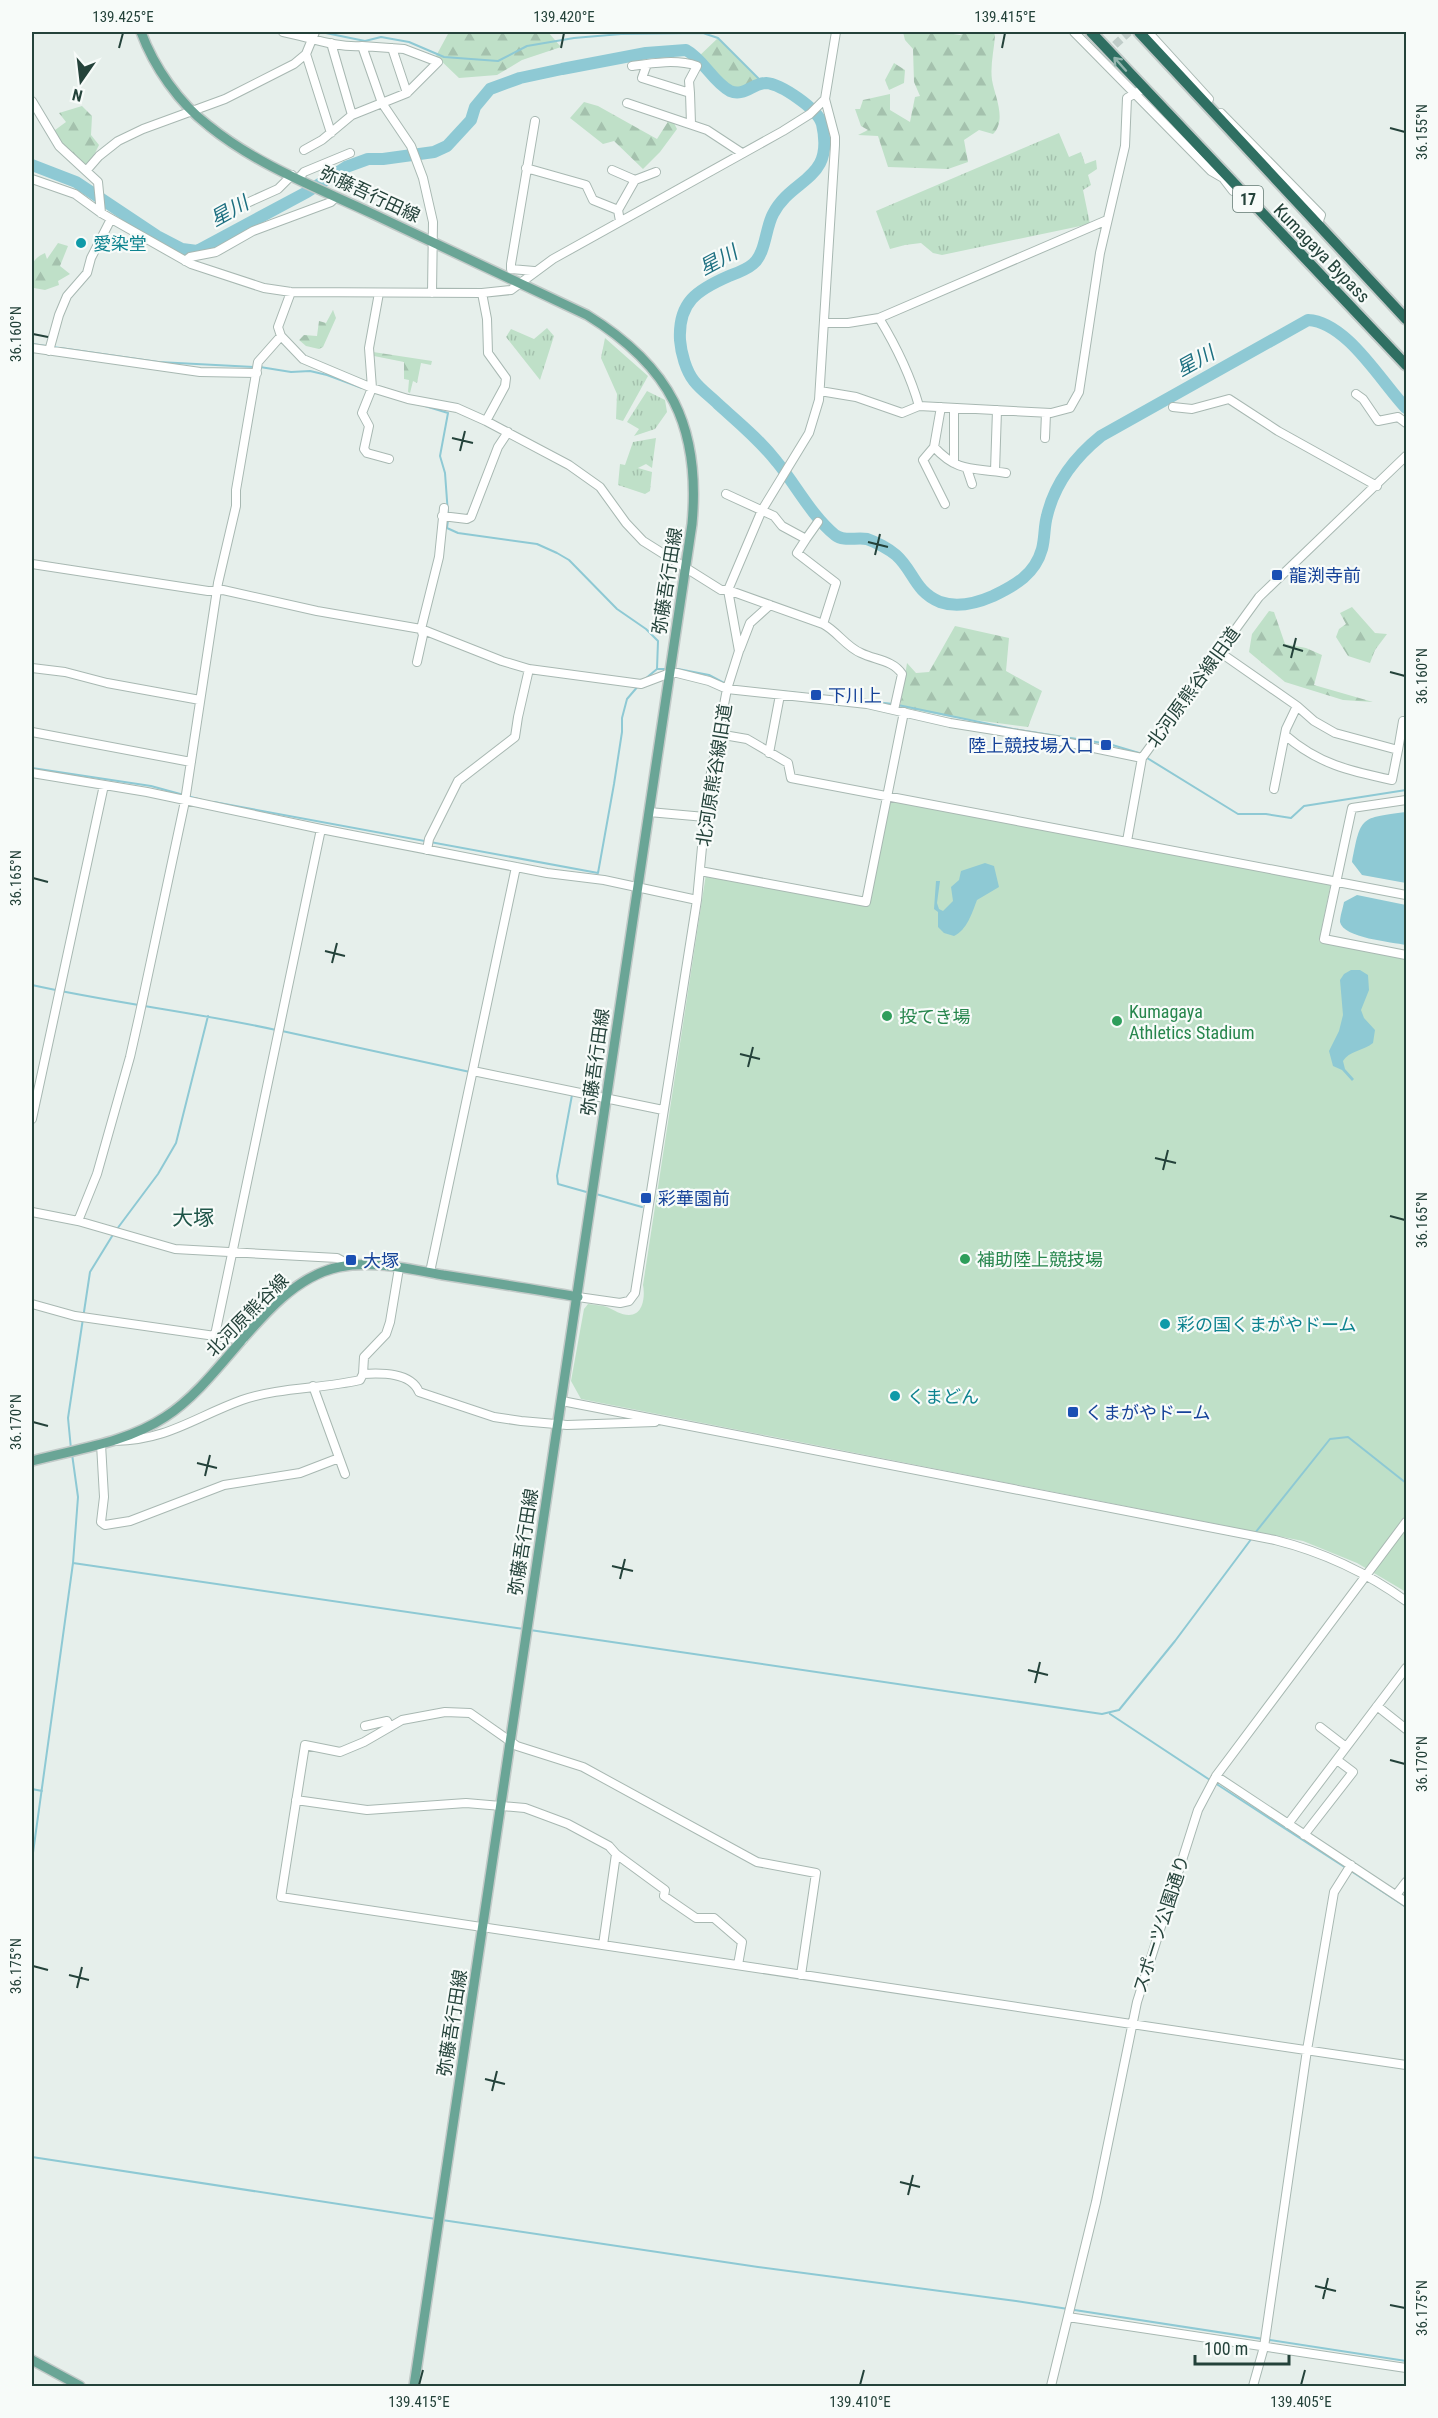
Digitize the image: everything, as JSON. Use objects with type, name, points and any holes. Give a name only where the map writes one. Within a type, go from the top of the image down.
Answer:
[{"type":"highway","name":"Kumagaya Bypass","points":[[1091,32],[1139,91],[1237,188],[1407,365]]},
{"type":"highway","name":"Kumagaya Bypass","points":[[1139,32],[1407,319]]},
{"type":"highway","points":[[1388,300],[1407,328]]},
{"type":"main road","name":"弥藤吾行田線","points":[[141,32],[166,78],[192,111],[225,138],[297,178],[586,315],[614,332],[650,364],[663,383],[683,423],[690,444],[693,464],[695,499],[686,567],[414,2386]]},
{"type":"main road","name":"北河原熊谷線","points":[[33,1459],[101,1444],[149,1426],[178,1407],[198,1390],[291,1290],[326,1271],[350,1265],[376,1265],[578,1297]]},
{"type":"main road","points":[[32,2360],[80,2386]]},
{"type":"street","points":[[283,32],[314,35],[331,43],[350,47],[404,49],[438,63],[407,93],[352,115],[331,133],[304,150]]},
{"type":"street","points":[[739,651],[728,590],[762,510],[809,433],[820,391],[835,145],[835,137],[823,102],[836,32]]},
{"type":"street","points":[[820,391],[856,397],[902,413],[919,406],[1046,413],[1070,408],[1079,392],[1100,253],[1125,146],[1127,98],[1139,91],[1074,32]]},
{"type":"street","points":[[1148,32],[1215,106],[1321,215],[1318,223]]},
{"type":"street","points":[[86,171],[99,156],[118,141],[257,83],[294,64],[306,54],[314,35]]},
{"type":"street","points":[[331,43],[352,115]]},
{"type":"street","points":[[362,46],[382,103],[411,146],[423,178],[433,222],[432,292]]},
{"type":"street","points":[[392,48],[407,93]]},
{"type":"street","points":[[306,54],[331,133]]},
{"type":"street","points":[[632,66],[689,63],[697,66],[689,81],[692,124]]},
{"type":"street","points":[[647,64],[642,78],[690,93]]},
{"type":"street","points":[[32,102],[59,146],[98,182],[101,213]]},
{"type":"street","points":[[32,179],[75,194],[101,213],[184,261],[264,288],[291,292],[482,293],[510,290],[534,272],[620,221],[810,114],[823,102]]},
{"type":"street","points":[[627,103],[707,130],[741,153]]},
{"type":"street","points":[[534,272],[512,269],[535,121]]},
{"type":"street","points":[[247,203],[278,189],[304,172],[350,153]]},
{"type":"street","points":[[526,168],[586,184],[593,200],[618,210]]},
{"type":"street","points":[[612,170],[635,180]]},
{"type":"street","points":[[620,221],[618,210],[635,180],[656,172]]},
{"type":"street","points":[[184,261],[190,257],[216,252],[253,231],[331,202],[334,196]]},
{"type":"street","points":[[50,351],[59,315],[67,296],[87,273],[91,258],[111,219]]},
{"type":"street","points":[[824,323],[848,323],[879,318],[1107,220]]},
{"type":"street","points":[[291,292],[278,327],[281,336],[303,359],[312,365],[372,388],[408,399],[457,408],[569,465],[600,487],[626,523],[643,541],[721,590],[728,590],[823,624],[835,630],[858,652],[897,666],[902,674],[894,710]]},
{"type":"street","points":[[379,293],[369,348],[372,388],[362,413],[369,426],[364,449],[367,453],[389,459]]},
{"type":"street","points":[[482,293],[487,320],[488,353],[506,378],[505,386],[486,421]]},
{"type":"street","points":[[879,318],[898,350],[913,383],[919,406]]},
{"type":"street","points":[[78,1221],[97,1174],[140,1017],[185,801],[217,591],[236,506],[236,490],[258,362],[281,336]]},
{"type":"street","points":[[32,348],[200,372],[257,374]]},
{"type":"street","points":[[1356,394],[1363,399],[1378,421],[1400,417],[1407,423]]},
{"type":"street","points":[[1173,407],[1192,410],[1229,399],[1278,431],[1377,486]]},
{"type":"street","points":[[941,407],[934,447],[923,460],[945,504]]},
{"type":"street","points":[[954,408],[954,463]]},
{"type":"street","points":[[995,471],[997,410]]},
{"type":"street","points":[[1045,438],[1046,413]]},
{"type":"street","points":[[417,662],[423,635],[421,629],[443,531],[443,512],[467,519],[471,517],[498,447],[508,432]]},
{"type":"street","points":[[934,447],[967,470],[1006,472]]},
{"type":"street","name":"北河原熊谷線旧道","points":[[578,1297],[625,1303],[635,1293],[697,900],[705,816],[727,689],[867,704],[950,723],[1055,740],[1142,758],[1259,597],[1407,456]]},
{"type":"street","points":[[967,470],[972,484]]},
{"type":"street","points":[[726,494],[774,516],[782,526],[806,539]]},
{"type":"street","points":[[818,522],[797,553],[836,583],[823,624]]},
{"type":"street","points":[[32,564],[217,591],[223,590],[317,611],[421,629],[502,661],[529,669],[641,684],[670,673],[709,681],[727,689],[750,623],[770,605]]},
{"type":"street","points":[[1218,651],[1297,706],[1314,721],[1335,733],[1398,750]]},
{"type":"street","points":[[32,668],[65,672],[107,683],[200,700]]},
{"type":"street","points":[[427,850],[429,839],[458,781],[515,737],[529,669]]},
{"type":"street","points":[[769,753],[780,695]]},
{"type":"street","points":[[1274,789],[1284,735],[1290,715],[1297,706]]},
{"type":"street","points":[[700,871],[866,902],[904,712]]},
{"type":"street","points":[[1284,735],[1308,753],[1344,770],[1392,780],[1403,721],[1407,722]]},
{"type":"street","points":[[32,732],[191,762]]},
{"type":"street","points":[[718,734],[747,739],[788,763],[791,778],[1407,895]]},
{"type":"street","points":[[1127,841],[1142,758]]},
{"type":"street","points":[[32,773],[147,792],[427,850],[637,887],[697,900]]},
{"type":"street","points":[[32,1119],[104,785]]},
{"type":"street","points":[[1407,800],[1352,808],[1324,939],[1407,955]]},
{"type":"street","points":[[649,812],[705,816]]},
{"type":"street","points":[[215,1335],[321,829]]},
{"type":"street","points":[[430,1272],[516,867]]},
{"type":"street","points":[[472,1075],[663,1110]]},
{"type":"street","points":[[32,1212],[78,1221],[174,1249],[337,1258],[350,1265]]},
{"type":"street","points":[[111,1441],[129,1441],[167,1434],[241,1401],[274,1392],[360,1380],[363,1374],[364,1357],[386,1334],[399,1268]]},
{"type":"street","points":[[32,1304],[75,1316],[243,1340]]},
{"type":"street","points":[[363,1374],[388,1375],[410,1380],[416,1384],[419,1392],[494,1417],[521,1421],[616,1425],[665,1421]]},
{"type":"street","points":[[312,1386],[345,1474]]},
{"type":"street","points":[[562,1401],[1275,1540],[1331,1558],[1366,1575],[1407,1601]]},
{"type":"street","points":[[101,1444],[104,1497],[101,1522],[105,1525],[130,1521],[224,1485],[300,1473],[339,1458]]},
{"type":"street","name":"スポーツ公園通り","points":[[1051,2386],[1096,2202],[1131,2024],[1198,1810],[1215,1776],[1407,1522]]},
{"type":"street","points":[[1288,1824],[1407,1668]]},
{"type":"street","points":[[1377,1706],[1407,1729]]},
{"type":"street","points":[[801,1975],[816,1873],[757,1862],[583,1767],[517,1746],[470,1713],[445,1712],[402,1720],[364,1742],[340,1752],[305,1745],[281,1897],[801,1975],[1407,2065]]},
{"type":"street","points":[[364,1726],[387,1721],[390,1727]]},
{"type":"street","points":[[1320,1726],[1346,1747]]},
{"type":"street","points":[[1304,1835],[1353,1772],[1336,1760]]},
{"type":"street","points":[[1215,1776],[1407,1902]]},
{"type":"street","points":[[296,1800],[368,1810],[466,1803],[501,1805],[525,1808],[568,1824],[609,1846],[616,1854],[665,1890],[664,1896],[696,1918],[714,1918],[742,1942],[738,1965]]},
{"type":"street","points":[[603,1945],[616,1854]]},
{"type":"street","points":[[1253,2386],[1264,2347],[1307,2050],[1334,1892],[1351,1865]]},
{"type":"street","points":[[1396,1895],[1407,1882]]},
{"type":"street","points":[[1068,2317],[1407,2368]]},
{"type":"green space","points":[[449,32],[548,32],[561,47],[522,60],[497,75],[459,78],[436,56]]},
{"type":"green space","points":[[903,32],[940,32],[960,35],[968,32],[994,32],[992,80],[999,108],[999,122],[993,134],[979,130],[964,140],[968,162],[948,169],[888,167],[878,136],[858,135],[868,130],[861,126],[855,109],[860,109],[863,100],[890,94],[890,110],[910,122],[915,97],[920,96],[914,82],[913,49],[905,40]]},
{"type":"green space","points":[[718,38],[763,83],[740,93],[730,90],[696,59]]},
{"type":"green space","points":[[894,63],[905,70],[904,83],[889,90],[885,80]]},
{"type":"green space","points":[[584,102],[598,106],[657,139],[671,117],[677,129],[660,152],[643,169],[614,141],[603,144],[570,118]]},
{"type":"green space","points":[[82,106],[92,116],[91,135],[99,145],[87,169],[75,161],[51,133],[66,122],[59,113]]},
{"type":"green space","points":[[1059,133],[1069,157],[1081,152],[1085,164],[1096,160],[1097,169],[1088,175],[1091,185],[1083,190],[1090,224],[942,255],[933,253],[921,243],[890,249],[876,211]]},
{"type":"green space","points":[[58,243],[68,246],[60,266],[70,274],[58,281],[59,285],[45,290],[34,288],[30,277],[33,263],[45,253],[47,259]]},
{"type":"green space","points":[[333,310],[336,318],[323,347],[319,349],[306,346],[299,340],[304,335],[317,336],[319,321],[326,323]]},
{"type":"green space","points":[[547,328],[554,336],[540,380],[506,337],[511,329],[534,339]]},
{"type":"green space","points":[[605,338],[648,376],[623,421],[616,419],[617,394],[601,358]]},
{"type":"green space","points":[[373,352],[432,361],[431,365],[421,363],[417,383],[413,381],[410,393],[408,392],[409,380],[404,379],[404,362],[374,356]]},
{"type":"green space","points":[[647,391],[665,400],[667,412],[655,429],[634,436],[639,429],[627,422]]},
{"type":"green space","points":[[656,438],[652,468],[646,464],[638,468],[652,472],[650,491],[645,494],[618,485],[620,464],[625,465],[633,442]]},
{"type":"green space","points":[[1352,607],[1375,633],[1387,634],[1375,650],[1370,663],[1348,656],[1336,637],[1339,629],[1346,624],[1340,613]]},
{"type":"green space","points":[[1269,611],[1274,612],[1285,644],[1306,648],[1322,655],[1314,685],[1373,702],[1343,700],[1285,682],[1249,652],[1252,634]]},
{"type":"green space","points":[[955,626],[1009,638],[1006,671],[1042,691],[1028,727],[952,717],[900,707],[907,663],[916,673],[929,672]]},
{"type":"green space","points":[[889,798],[1331,883],[1319,941],[1406,958],[1406,1592],[1357,1563],[1303,1541],[581,1399],[571,1381],[584,1309],[588,1304],[600,1305],[629,1315],[638,1312],[642,1304],[643,1285],[706,874],[869,906]]},
{"type":"water","points":[[1406,812],[1406,883],[1362,875],[1352,862],[1358,836],[1365,822],[1379,816]]},
{"type":"water","points":[[985,863],[994,866],[999,887],[977,900],[969,921],[959,933],[954,936],[944,933],[938,927],[938,912],[934,909],[936,881],[940,881],[937,903],[939,909],[943,911],[953,901],[951,887],[959,880],[961,871]]},
{"type":"water","points":[[1357,895],[1406,905],[1406,945],[1359,936],[1343,927],[1340,917],[1344,902]]},
{"type":"water","points":[[1351,970],[1360,970],[1368,975],[1369,990],[1361,1010],[1364,1018],[1375,1030],[1373,1043],[1349,1055],[1343,1061],[1345,1069],[1354,1079],[1352,1081],[1342,1070],[1333,1066],[1329,1051],[1339,1031],[1343,1015],[1340,980]]},
{"type":"waterway","points":[[321,32],[365,41],[381,37],[409,42],[444,57],[498,61],[527,46],[574,38],[621,34],[703,33],[718,38],[763,83]]},
{"type":"waterway","name":"星川","points":[[32,165],[76,182],[157,236],[182,249],[197,251],[307,192],[346,167],[368,159],[434,152],[447,146],[471,120],[475,107],[490,89],[520,78],[646,53],[686,50],[730,91],[740,92],[761,84],[773,84],[798,98],[819,118],[824,143],[822,157],[817,168],[790,192],[773,214],[763,247],[753,264],[699,292],[686,307],[680,327],[684,362],[697,384],[763,446],[826,527],[839,537],[867,539],[890,550],[902,561],[919,587],[931,597],[947,604],[967,604],[987,599],[1024,578],[1039,558],[1047,516],[1055,492],[1067,471],[1101,436],[1308,320],[1322,323],[1350,342],[1406,408]]},
{"type":"waterway","points":[[32,344],[158,362],[254,367]]},
{"type":"waterway","points":[[260,367],[291,372],[310,371],[362,388]]},
{"type":"waterway","points":[[425,406],[448,413],[440,456],[445,473],[448,514]]},
{"type":"waterway","points":[[448,520],[447,528],[458,533],[537,544],[569,560],[617,609],[646,629],[658,641],[657,669]]},
{"type":"waterway","points":[[645,679],[657,669],[666,669]]},
{"type":"waterway","points":[[678,669],[709,675],[726,684]]},
{"type":"waterway","points":[[214,802],[598,873],[614,784],[622,718],[627,699],[639,685]]},
{"type":"waterway","points":[[779,691],[893,704]]},
{"type":"waterway","points":[[898,705],[1013,729],[1109,744],[1139,753],[1238,814],[1266,814],[1291,818],[1304,806],[1406,790]]},
{"type":"waterway","points":[[32,768],[151,786],[202,800]]},
{"type":"waterway","points":[[32,985],[276,1030]]},
{"type":"waterway","points":[[71,1449],[68,1418],[90,1272],[114,1233],[158,1174],[176,1143],[208,1016]]},
{"type":"waterway","points":[[282,1031],[470,1072]]},
{"type":"waterway","points":[[572,1095],[557,1176],[558,1184],[590,1193]]},
{"type":"waterway","points":[[596,1194],[642,1207]]},
{"type":"waterway","points":[[1255,1533],[1330,1439],[1348,1437],[1406,1483]]},
{"type":"waterway","points":[[32,1860],[73,1563],[78,1497],[72,1454]]},
{"type":"waterway","points":[[530,1630],[1102,1714],[1119,1710],[1175,1641],[1252,1538]]},
{"type":"waterway","points":[[73,1563],[524,1629]]},
{"type":"waterway","points":[[1110,1714],[1210,1780]]},
{"type":"waterway","points":[[1215,1783],[1346,1868]]},
{"type":"waterway","points":[[32,1789],[42,1791]]},
{"type":"waterway","points":[[1351,1871],[1406,1907]]},
{"type":"waterway","points":[[32,2157],[436,2219]]},
{"type":"waterway","points":[[442,2220],[758,2267],[1016,2301],[1406,2361]]},
{"type":"tunnel","points":[[1106,53],[1129,32]]},
{"type":"place","name":"愛染堂","points":[[81,243]]},
{"type":"place","name":"龍渕寺前","points":[[1277,575]]},
{"type":"place","name":"下川上","points":[[816,695]]},
{"type":"place","name":"陸上競技場入口","points":[[1106,745]]},
{"type":"place","name":"投てき場","points":[[887,1016]]},
{"type":"place","name":"Kumagaya Athletics Stadium","points":[[1117,1021]]},
{"type":"place","name":"彩華園前","points":[[646,1198]]},
{"type":"place","name":"補助陸上競技場","points":[[965,1259]]},
{"type":"place","name":"大塚","points":[[351,1260]]},
{"type":"place","name":"彩の国くまがやドーム","points":[[1165,1324]]},
{"type":"place","name":"くまどん","points":[[895,1396]]},
{"type":"place","name":"くまがやドーム","points":[[1073,1412]]},
{"type":"district","name":"大塚","points":[[193,1218]]}]
